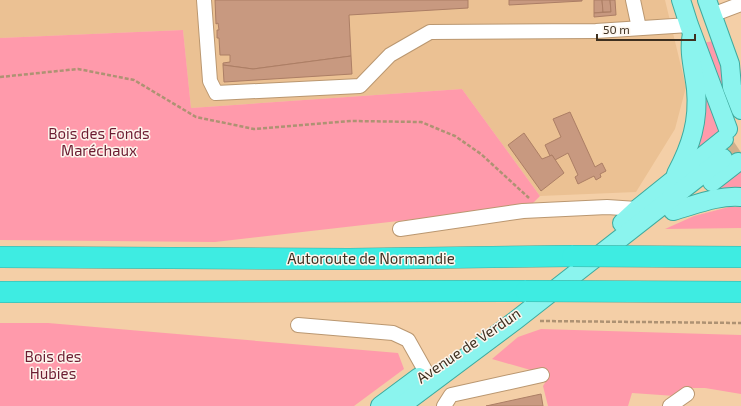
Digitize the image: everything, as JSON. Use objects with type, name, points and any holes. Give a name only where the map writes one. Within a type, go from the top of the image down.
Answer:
[{"type":"highway","name":"Autoroute de Normandie","points":[[0,257],[582,259],[741,256]]},
{"type":"highway","points":[[0,292],[741,292]]},
{"type":"main road","points":[[582,259],[633,241],[673,211],[734,161],[726,148],[731,129],[689,26],[681,0]]},
{"type":"main road","points":[[674,179],[690,145],[697,117],[696,87],[690,48],[689,26],[691,14],[697,11],[712,13]]},
{"type":"main road","points":[[689,26],[701,36],[706,35],[712,13]]},
{"type":"main road","points":[[712,13],[736,71],[732,87],[741,110]]},
{"type":"main road","points":[[582,259],[637,209],[731,129]]},
{"type":"main road","name":"Avenue de Verdun","points":[[401,406],[559,286],[582,259],[734,161]]},
{"type":"main road","points":[[673,211],[716,199],[731,196],[741,197]]},
{"type":"main road","name":"Avenue de Verdun","points":[[380,406],[426,372],[559,286]]},
{"type":"street","points":[[204,0],[210,81],[216,93],[360,86],[390,55],[430,32],[596,31],[689,26]]},
{"type":"street","points":[[632,0],[639,28]]},
{"type":"street","points":[[712,13],[741,4],[740,0]]},
{"type":"street","points":[[400,229],[523,211],[607,207],[637,209]]},
{"type":"street","points":[[298,325],[393,333],[408,340],[426,372]]},
{"type":"street","points":[[444,406],[451,395],[542,375]]},
{"type":"street","points":[[670,406],[687,394]]},
{"type":"path","points":[[0,77],[78,69],[134,80],[196,117],[254,129],[351,121],[421,122],[455,136],[481,154],[536,205],[546,210]]},
{"type":"path","points":[[516,320],[741,323]]},
{"type":"shaded area","points":[[0,0],[665,0],[686,87],[675,129],[636,192],[540,196],[462,89],[191,108],[183,30],[0,38]]},
{"type":"green space","name":"Bois des Fonds Maréchaux","points":[[183,30],[191,108],[462,89],[540,196],[530,206],[215,242],[0,240],[0,38]]},
{"type":"green space","points":[[714,41],[736,113],[730,116],[702,43]]},
{"type":"green space","points":[[700,76],[721,129],[717,140],[689,161]]},
{"type":"green space","points":[[741,170],[741,192],[700,196],[732,172]]},
{"type":"green space","points":[[729,207],[741,207],[741,228],[665,229],[694,216]]},
{"type":"green space","name":"Bois des Hubies","points":[[0,323],[48,323],[398,353],[404,369],[354,406],[0,406]]},
{"type":"green space","points":[[541,329],[741,335],[741,394],[705,388],[688,388],[675,396],[632,393],[628,406],[548,406],[543,386],[548,378],[546,369],[534,371],[492,359],[518,337]]},
{"type":"building","points":[[215,0],[468,0],[468,8],[349,15],[351,56],[253,69],[223,65],[223,63],[230,62],[230,55],[220,55],[219,38],[217,38],[217,30],[219,30],[218,23],[216,24]]},
{"type":"building","points":[[509,0],[582,0],[582,1],[509,5]]},
{"type":"building","points":[[594,0],[602,0],[603,12],[594,13]]},
{"type":"building","points":[[602,0],[610,0],[611,12],[603,12]]},
{"type":"building","points":[[610,0],[615,0],[616,15],[594,17],[594,13],[611,12]]},
{"type":"building","points":[[351,56],[352,74],[224,82],[223,65],[253,69]]},
{"type":"building","points":[[570,112],[595,167],[602,163],[606,171],[600,174],[601,177],[596,180],[594,176],[578,184],[575,177],[578,175],[568,153],[555,160],[552,155],[550,156],[545,145],[561,137],[553,119]]},
{"type":"building","points":[[524,133],[542,159],[552,155],[564,173],[541,191],[508,145]]},
{"type":"building","points":[[541,394],[543,406],[486,406],[518,399]]},
{"type":"tunnel","points":[[723,158],[741,146]]}]
